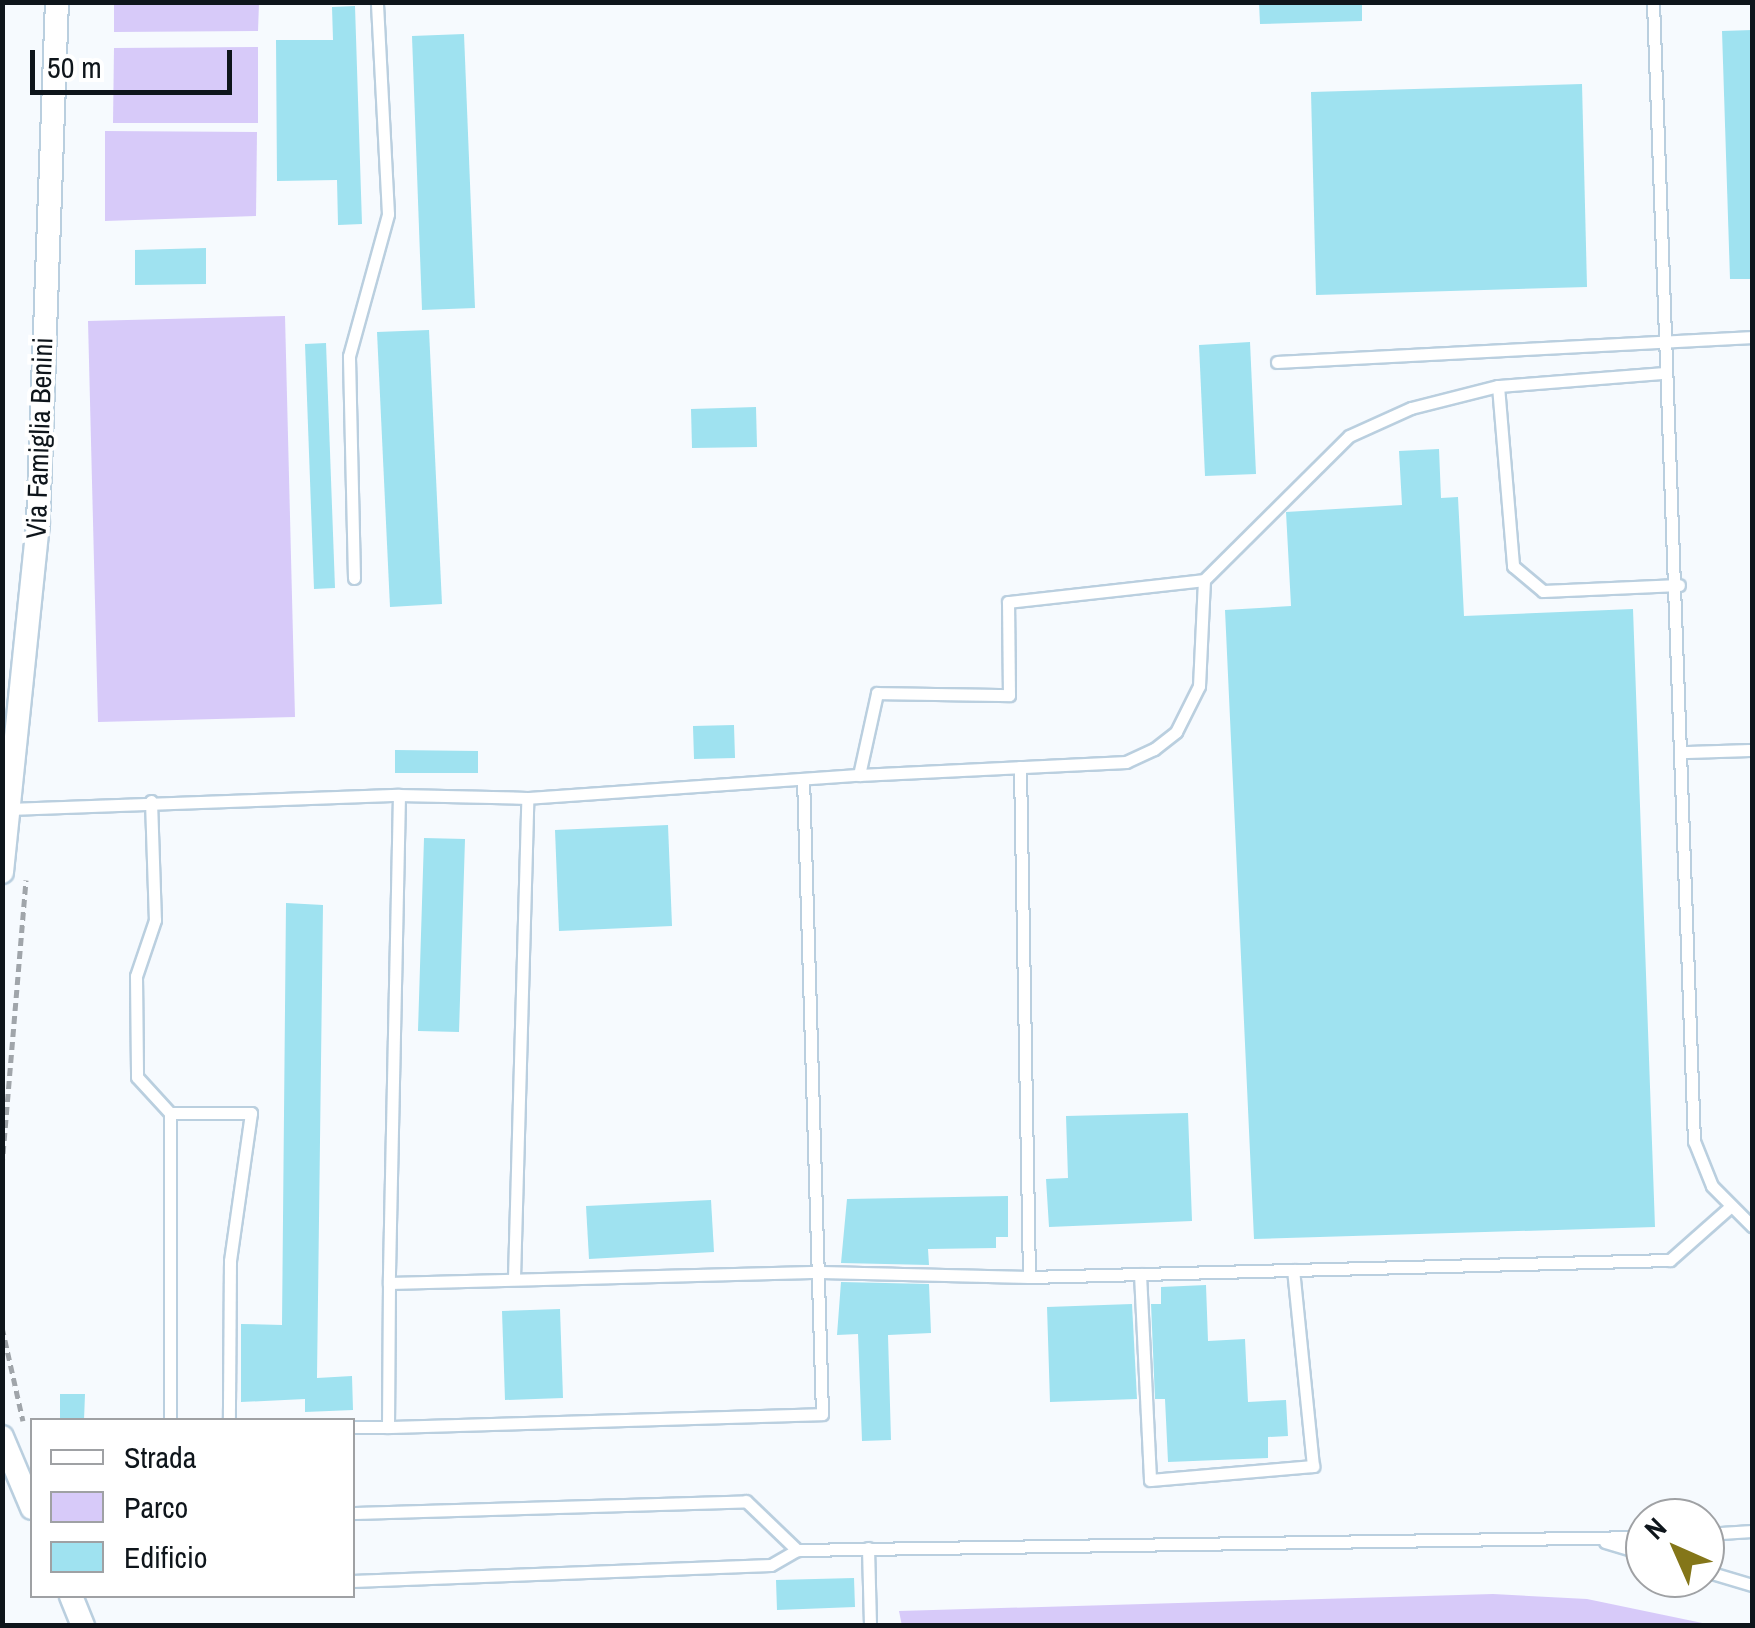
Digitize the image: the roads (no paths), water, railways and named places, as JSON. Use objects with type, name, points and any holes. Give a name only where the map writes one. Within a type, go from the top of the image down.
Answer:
[{"type":"street","name":"Via Famiglia Benini","points":[[2,872],[38,524],[57,2]]},
{"type":"street","points":[[2,1437],[30,1503]]},
{"type":"street","points":[[71,1598],[83,1626]]},
{"type":"lane","points":[[354,578],[349,356],[388,214],[377,2]]},
{"type":"lane","points":[[1652,2],[1662,340],[1679,585],[1694,1140],[1712,1186],[1752,1226]]},
{"type":"lane","points":[[1277,362],[1752,338]]},
{"type":"lane","points":[[860,775],[877,693],[1009,696],[1008,602],[1204,580],[1348,436],[1411,408],[1498,386],[1664,374]]},
{"type":"lane","points":[[1498,386],[1513,566],[1544,591],[1679,585]]},
{"type":"lane","points":[[8,809],[399,795],[527,798],[1126,762],[1176,732],[1199,686],[1204,580]]},
{"type":"lane","points":[[1685,752],[1752,750]]},
{"type":"lane","points":[[1020,768],[1029,1277]]},
{"type":"lane","points":[[355,1427],[822,1414],[821,1272],[803,779]]},
{"type":"lane","points":[[388,1427],[399,795]]},
{"type":"lane","points":[[514,1278],[527,798]]},
{"type":"lane","points":[[151,802],[155,920],[136,976],[137,1077],[170,1113],[170,1418]]},
{"type":"lane","points":[[170,1113],[251,1113],[230,1261],[229,1418]]},
{"type":"lane","points":[[389,1283],[821,1272],[1029,1277],[1670,1260],[1730,1207]]},
{"type":"lane","points":[[1140,1274],[1150,1480],[1313,1466],[1293,1270]]},
{"type":"lane","points":[[355,1514],[746,1501],[797,1550]]},
{"type":"lane","points":[[1725,1533],[1752,1531]]},
{"type":"lane","points":[[355,1581],[771,1565],[797,1550],[1625,1538]]},
{"type":"lane","points":[[1596,1540],[1625,1548]]},
{"type":"lane","points":[[868,1548],[870,1626]]},
{"type":"lane","points":[[1725,1577],[1752,1585]]}]
